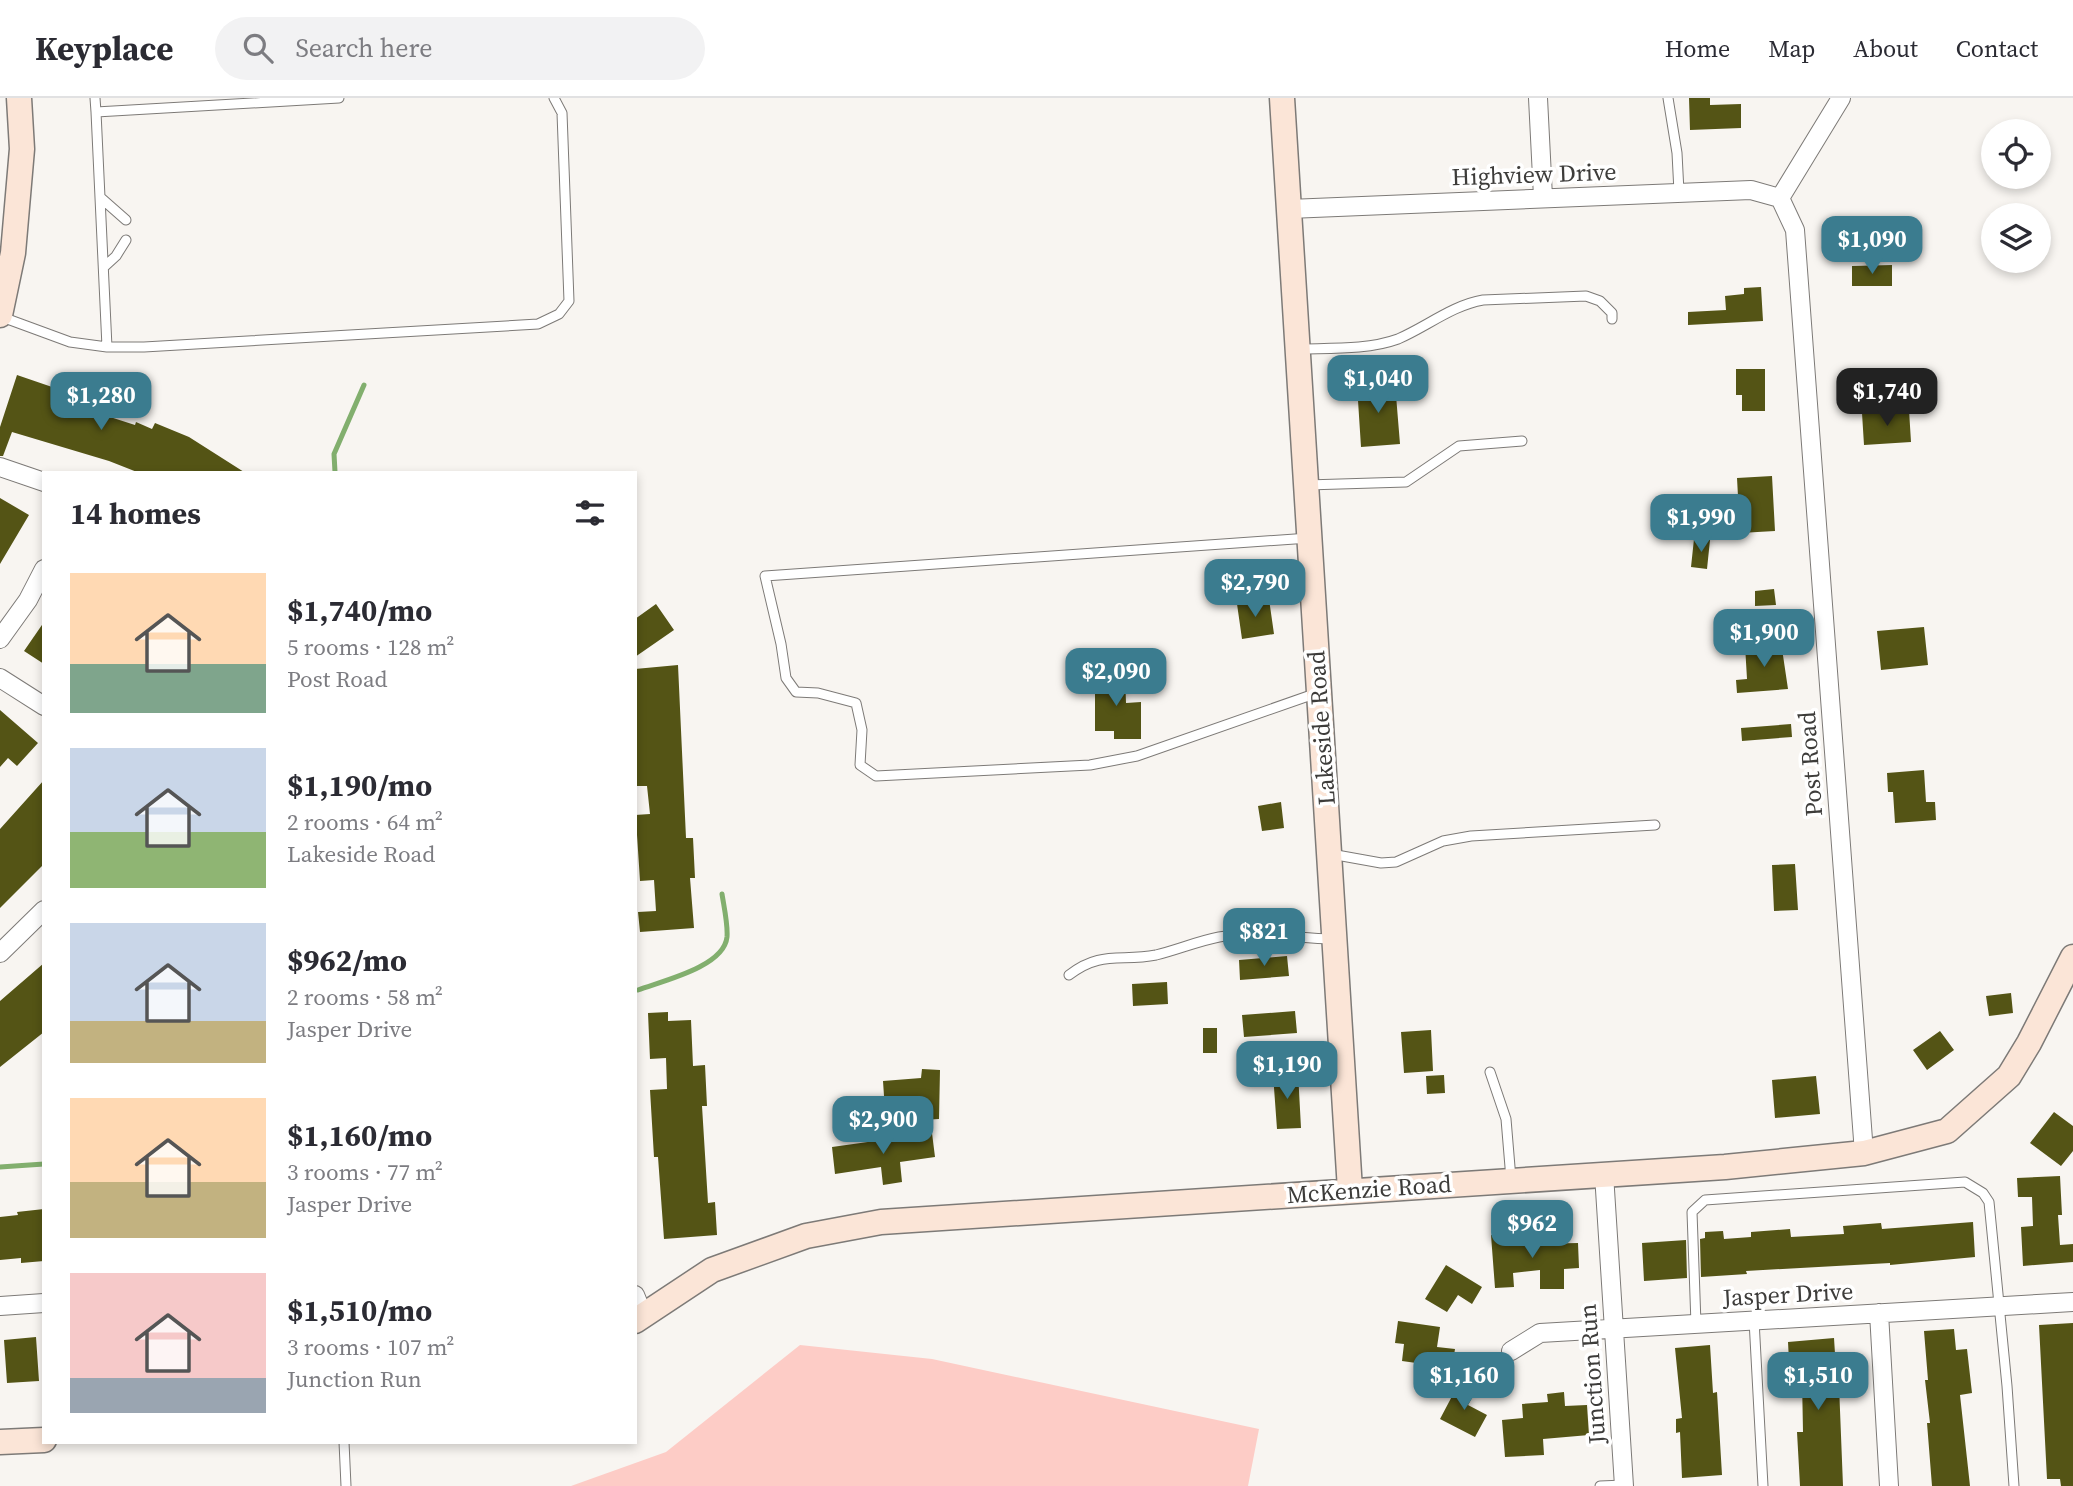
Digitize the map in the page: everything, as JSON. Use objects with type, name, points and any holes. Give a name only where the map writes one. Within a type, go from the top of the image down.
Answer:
[{"type":"street","points":[[0,315],[13,253],[22,149],[19,98]]},
{"type":"street","name":"Lakeside Road","points":[[1282,98],[1350,1190]]},
{"type":"street","points":[[1538,98],[1544,197]]},
{"type":"street","points":[[1780,198],[1841,98]]},
{"type":"street","name":"Highview Drive","points":[[1289,209],[1751,190],[1780,198]]},
{"type":"street","name":"Post Road","points":[[1780,198],[1795,230],[1864,1153]]},
{"type":"street","points":[[0,467],[42,480]]},
{"type":"street","points":[[0,639],[28,600],[42,573]]},
{"type":"street","points":[[0,678],[42,704]]},
{"type":"street","points":[[0,953],[42,912]]},
{"type":"street","name":"McKenzie Road","points":[[638,1311],[712,1270],[806,1236],[881,1222],[1725,1167],[1864,1153],[1947,1131],[1982,1102],[2009,1076],[2073,957]]},
{"type":"street","name":"Junction Run","points":[[1604,1174],[1624,1485]]},
{"type":"street","name":"Jasper Drive","points":[[1511,1351],[1540,1332],[2073,1302]]},
{"type":"street","points":[[0,1306],[42,1303]]},
{"type":"street","points":[[1878,1313],[1889,1486]]},
{"type":"street","points":[[0,1442],[42,1440]]},
{"type":"lane","points":[[95,98],[107,347]]},
{"type":"lane","points":[[96,112],[339,98]]},
{"type":"lane","points":[[0,315],[70,342],[107,347],[538,324],[559,314],[569,301],[562,113],[554,98]]},
{"type":"lane","points":[[1668,98],[1679,192]]},
{"type":"lane","points":[[101,198],[126,220]]},
{"type":"lane","points":[[104,267],[116,256],[126,240]]},
{"type":"lane","points":[[1298,349],[1378,344],[1397,339],[1468,303],[1483,300],[1586,296],[1600,301],[1612,313],[1612,319]]},
{"type":"lane","points":[[1306,485],[1406,482],[1460,446],[1522,441]]},
{"type":"lane","points":[[1310,538],[765,576],[786,678],[796,692],[818,693],[856,704],[862,730],[860,765],[876,776],[1090,765],[1137,756],[1319,693]]},
{"type":"lane","points":[[1329,854],[1381,863],[1396,862],[1443,841],[1471,836],[1655,825]]},
{"type":"lane","points":[[1069,975],[1083,964],[1098,959],[1154,956],[1218,937],[1240,935],[1334,939]]},
{"type":"lane","points":[[1490,1072],[1506,1119],[1511,1180]]},
{"type":"lane","points":[[1696,1324],[1692,1212],[1705,1200],[1965,1182],[1983,1192],[1989,1202],[2014,1486]]},
{"type":"lane","points":[[1754,1320],[1763,1486]]},
{"type":"lane","points":[[344,1444],[346,1486]]},
{"type":"lane","points":[[1600,1486],[1624,1485]]},
{"type":"shaded area","points":[[800,1345],[932,1359],[1259,1429],[1248,1486],[571,1486],[666,1452]]},
{"type":"building","points":[[1689,98],[1710,98],[1710,105],[1741,104],[1741,128],[1690,130]]},
{"type":"building","points":[[1892,265],[1892,286],[1852,286],[1852,266]]},
{"type":"building","points":[[1761,287],[1763,321],[1688,325],[1688,312],[1726,310],[1725,296],[1744,294],[1744,288]]},
{"type":"building","points":[[1736,369],[1765,369],[1765,411],[1742,411],[1742,395],[1736,395]]},
{"type":"building","points":[[17,375],[55,388],[57,382],[87,393],[82,408],[135,425],[136,422],[152,429],[155,423],[189,437],[242,471],[134,471],[12,432],[3,456],[0,456],[0,427]]},
{"type":"building","points":[[1395,383],[1400,444],[1361,447],[1357,385]]},
{"type":"building","points":[[1909,410],[1911,442],[1864,445],[1862,413]]},
{"type":"building","points":[[1772,476],[1775,531],[1740,533],[1737,478]]},
{"type":"building","points":[[0,498],[29,515],[0,564]]},
{"type":"building","points":[[1694,539],[1710,540],[1707,569],[1691,567]]},
{"type":"building","points":[[1774,589],[1776,605],[1755,606],[1755,591]]},
{"type":"building","points":[[1269,599],[1274,634],[1242,639],[1237,604]]},
{"type":"building","points":[[656,604],[674,630],[637,656],[637,618]]},
{"type":"building","points":[[42,625],[42,663],[24,651]]},
{"type":"building","points":[[1924,627],[1928,665],[1881,670],[1877,631]]},
{"type":"building","points":[[1781,642],[1788,689],[1737,693],[1736,680],[1747,679],[1745,645]]},
{"type":"building","points":[[678,665],[686,838],[693,838],[695,878],[690,878],[694,928],[640,932],[638,912],[656,911],[654,880],[640,881],[637,815],[650,814],[647,786],[637,786],[637,669]]},
{"type":"building","points":[[1125,674],[1126,703],[1141,702],[1141,739],[1114,739],[1114,731],[1095,731],[1095,675]]},
{"type":"building","points":[[0,710],[38,743],[17,766],[8,758],[0,767]]},
{"type":"building","points":[[1791,724],[1792,737],[1742,741],[1741,728]]},
{"type":"building","points":[[1924,770],[1926,802],[1935,802],[1936,820],[1895,823],[1893,792],[1888,792],[1887,773]]},
{"type":"building","points":[[42,782],[42,866],[0,908],[0,829]]},
{"type":"building","points":[[1281,802],[1284,828],[1262,831],[1258,806]]},
{"type":"building","points":[[1795,864],[1798,910],[1774,911],[1772,865]]},
{"type":"building","points":[[1287,956],[1289,976],[1240,980],[1239,960]]},
{"type":"building","points":[[42,965],[42,1034],[0,1067],[0,1001]]},
{"type":"building","points":[[1167,982],[1168,1004],[1133,1006],[1132,984]]},
{"type":"building","points":[[2011,993],[2013,1013],[1989,1016],[1986,996]]},
{"type":"building","points":[[1295,1011],[1297,1033],[1244,1037],[1242,1015]]},
{"type":"building","points":[[668,1012],[668,1021],[691,1020],[693,1066],[705,1065],[707,1106],[702,1106],[708,1203],[715,1202],[717,1235],[664,1239],[658,1157],[654,1157],[650,1090],[667,1089],[666,1058],[650,1059],[648,1013]]},
{"type":"building","points":[[1203,1028],[1217,1028],[1217,1053],[1203,1053]]},
{"type":"building","points":[[1431,1030],[1433,1071],[1404,1073],[1401,1032]]},
{"type":"building","points":[[1940,1031],[1954,1050],[1927,1070],[1913,1050]]},
{"type":"building","points":[[922,1069],[940,1070],[939,1119],[921,1120],[921,1109],[885,1111],[883,1081],[921,1078]]},
{"type":"building","points":[[1298,1072],[1301,1128],[1277,1129],[1273,1074]]},
{"type":"building","points":[[1444,1075],[1445,1093],[1427,1094],[1426,1076]]},
{"type":"building","points":[[1816,1076],[1820,1114],[1775,1118],[1772,1080]]},
{"type":"building","points":[[2054,1112],[2073,1126],[2073,1151],[2061,1166],[2030,1143]]},
{"type":"building","points":[[932,1133],[935,1157],[900,1162],[902,1182],[883,1185],[881,1167],[835,1174],[832,1147]]},
{"type":"building","points":[[2060,1176],[2060,1245],[2073,1244],[2073,1262],[2023,1266],[2021,1227],[2033,1226],[2032,1197],[2018,1197],[2017,1178]]},
{"type":"building","points":[[42,1209],[42,1261],[21,1263],[21,1258],[0,1260],[0,1217],[18,1215],[17,1212]]},
{"type":"building","points":[[1973,1222],[1975,1257],[1890,1265],[1746,1271],[1747,1274],[1701,1277],[1700,1239],[1705,1238],[1705,1232],[1723,1231],[1724,1239],[1751,1237],[1751,1232],[1790,1229],[1791,1237],[1844,1234],[1843,1226],[1881,1223],[1882,1229]]},
{"type":"building","points":[[1530,1232],[1531,1244],[1578,1243],[1579,1268],[1564,1269],[1564,1289],[1540,1289],[1540,1270],[1513,1273],[1514,1287],[1495,1288],[1491,1235]]},
{"type":"building","points":[[1686,1240],[1687,1278],[1644,1281],[1642,1243]]},
{"type":"building","points":[[1446,1265],[1482,1287],[1472,1304],[1458,1295],[1447,1312],[1425,1299]]},
{"type":"building","points":[[1398,1321],[1440,1327],[1437,1347],[1455,1349],[1452,1368],[1402,1361],[1404,1344],[1395,1343]]},
{"type":"building","points":[[2073,1323],[2073,1486],[2061,1486],[2060,1479],[2047,1479],[2039,1325]]},
{"type":"building","points":[[1954,1329],[1956,1350],[1967,1349],[1972,1393],[1960,1395],[1970,1486],[1932,1486],[1924,1331]]},
{"type":"building","points":[[36,1337],[39,1381],[7,1383],[4,1340]]},
{"type":"building","points":[[1834,1338],[1839,1385],[1843,1486],[1800,1486],[1797,1432],[1803,1432],[1802,1379],[1790,1380],[1788,1342]]},
{"type":"building","points":[[1710,1345],[1713,1393],[1717,1392],[1722,1475],[1682,1478],[1680,1432],[1676,1433],[1676,1419],[1682,1418],[1675,1348]]},
{"type":"building","points":[[1459,1383],[1476,1391],[1468,1405],[1487,1415],[1475,1437],[1440,1419]]},
{"type":"building","points":[[1564,1392],[1565,1406],[1587,1405],[1589,1435],[1543,1439],[1544,1455],[1505,1457],[1502,1420],[1523,1418],[1522,1404],[1548,1402],[1547,1394]]},
{"type":"waterway","points":[[335,471],[334,454],[364,385]]},
{"type":"waterway","points":[[638,990],[704,965],[723,948],[727,932],[722,894]]},
{"type":"waterway","points":[[0,1167],[42,1164]]}]
